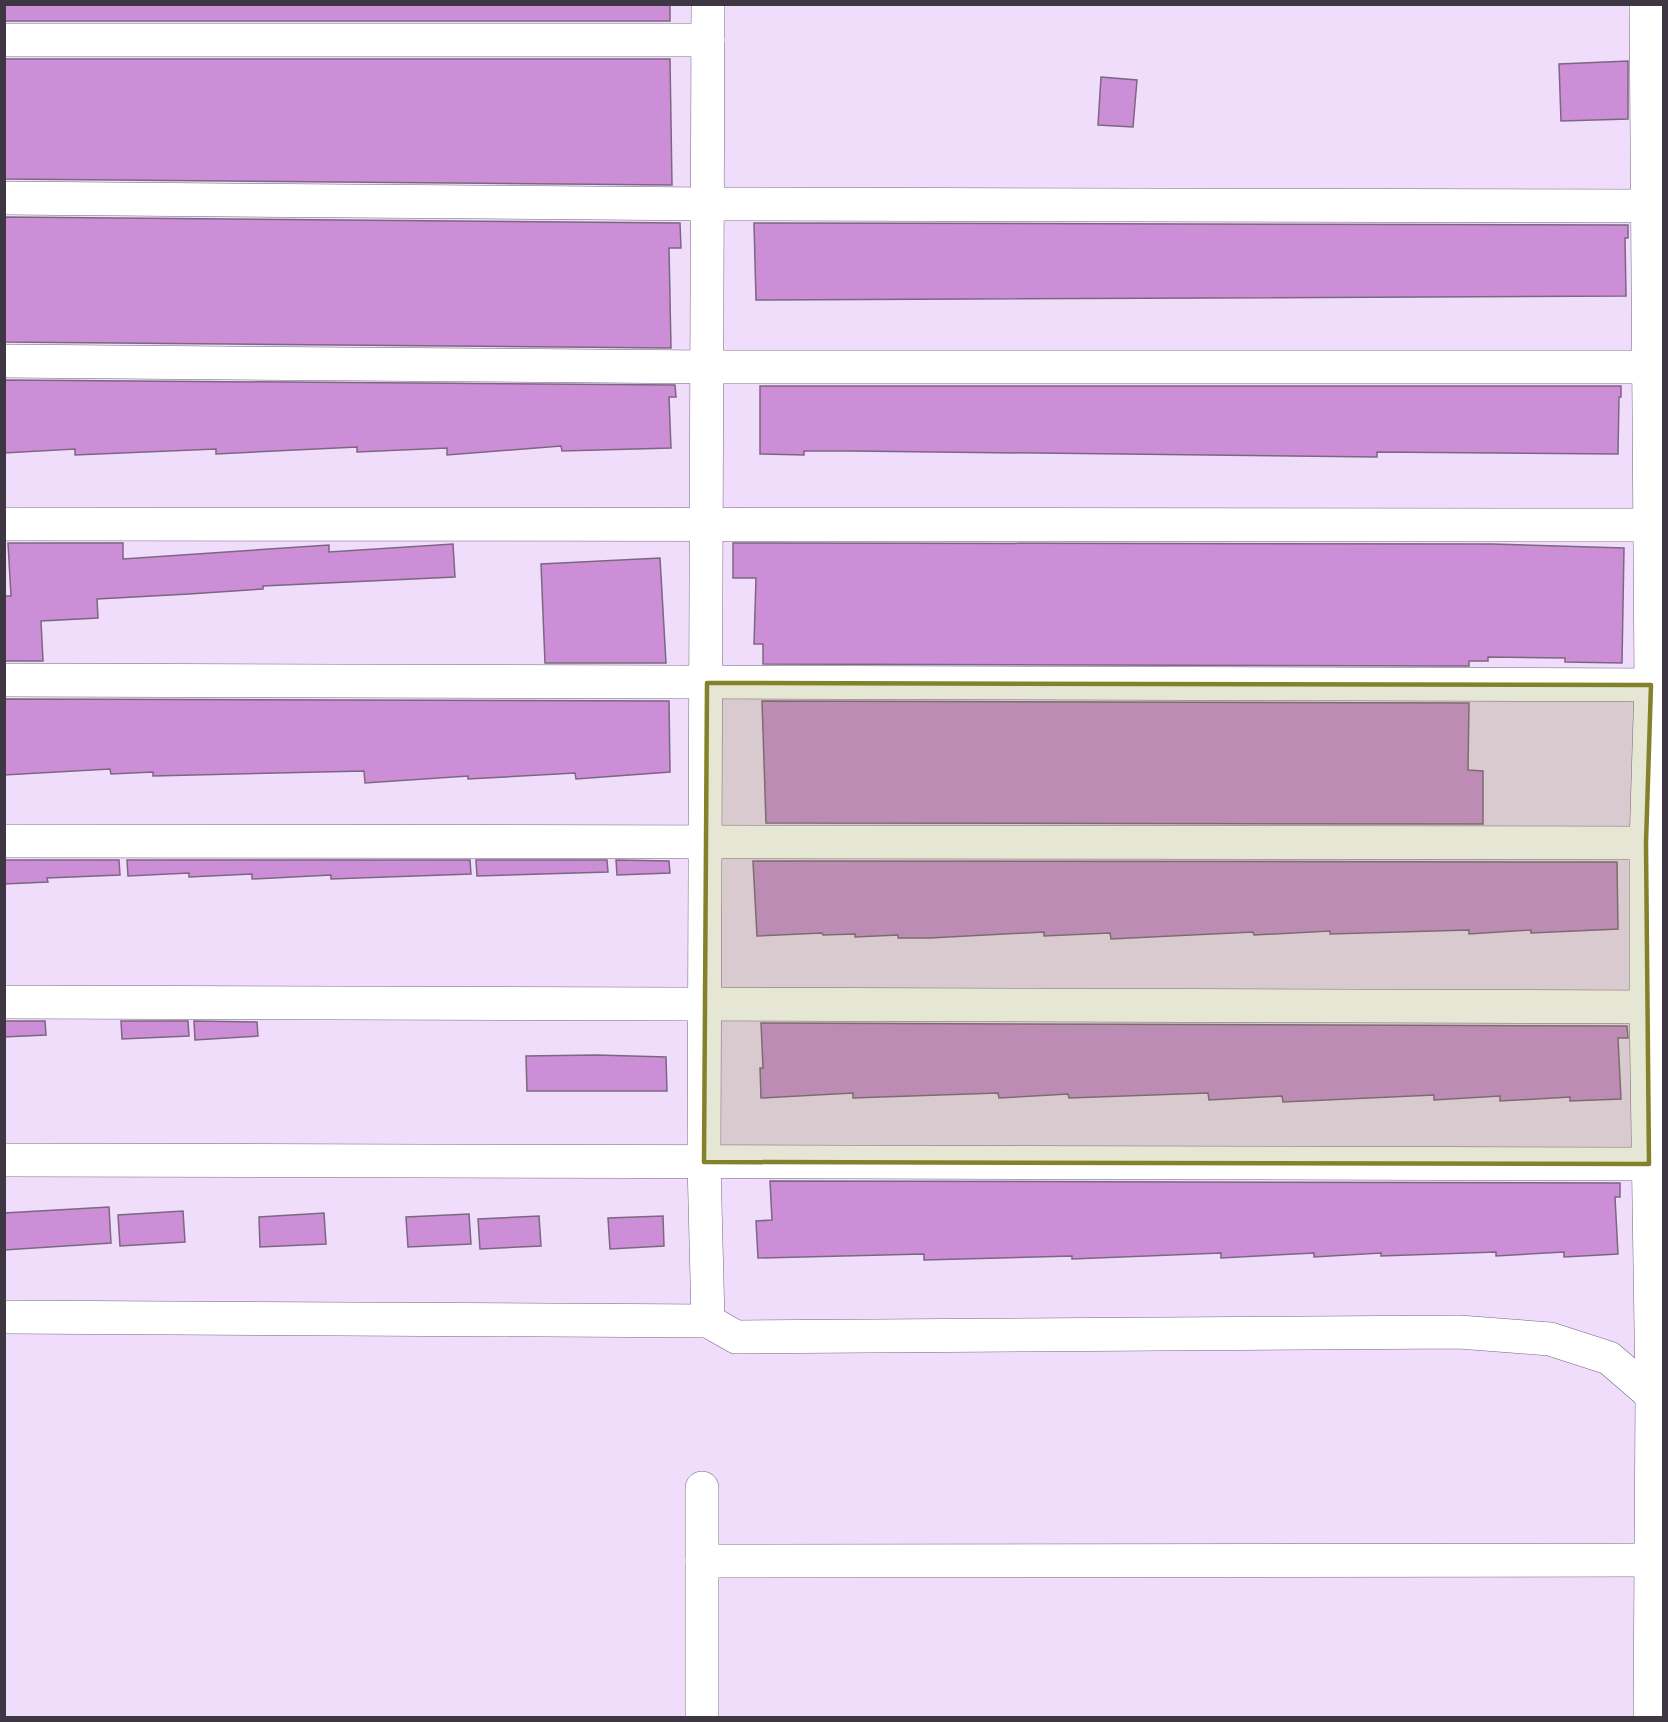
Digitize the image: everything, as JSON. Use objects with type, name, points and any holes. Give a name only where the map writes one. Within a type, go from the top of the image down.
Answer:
[{"type":"street","points":[[708,4],[704,1162],[708,1321]]},
{"type":"street","points":[[1646,4],[1655,44],[1657,525],[1655,1007],[1649,1164],[1658,1398],[1657,1560],[1650,1718]]},
{"type":"street","points":[[4,40],[708,40]]},
{"type":"street","points":[[4,198],[708,204],[1656,206]]},
{"type":"street","points":[[4,361],[708,367],[1656,367]]},
{"type":"street","points":[[4,524],[1657,525]]},
{"type":"street","points":[[4,681],[1657,685]]},
{"type":"street","points":[[4,841],[1655,843]]},
{"type":"street","points":[[4,1002],[1655,1007]]},
{"type":"street","points":[[4,1160],[1649,1164]]},
{"type":"street","points":[[4,1317],[708,1321],[736,1337],[1459,1332],[1550,1339],[1610,1358],[1658,1398]]},
{"type":"street","points":[[702,1488],[702,1718]]},
{"type":"street","points":[[702,1561],[1657,1560]]},
{"type":"highlighted area","points":[[707,683],[1651,685],[1646,843],[1649,1164],[704,1162]]},
{"type":"building","points":[[4,4],[670,4],[670,21],[4,21]]},
{"type":"building","points":[[4,59],[670,59],[672,185],[4,179]]},
{"type":"building","points":[[1628,61],[1628,119],[1561,121],[1559,64]]},
{"type":"building","points":[[1101,77],[1137,80],[1133,127],[1098,125]]},
{"type":"building","points":[[4,217],[680,223],[681,248],[669,248],[671,348],[4,342]]},
{"type":"building","points":[[754,223],[1628,225],[1628,238],[1625,238],[1626,296],[756,300]]},
{"type":"building","points":[[4,380],[675,385],[676,397],[669,397],[671,448],[562,451],[561,446],[447,455],[447,448],[357,452],[357,447],[216,454],[216,449],[75,455],[75,449],[4,453]]},
{"type":"building","points":[[760,386],[1621,386],[1621,397],[1619,397],[1618,454],[1377,452],[1377,457],[804,451],[804,455],[760,454]]},
{"type":"building","points":[[8,543],[123,543],[123,559],[329,545],[329,552],[453,544],[455,577],[263,586],[263,589],[97,599],[98,618],[41,621],[43,661],[4,661],[4,596],[11,596]]},
{"type":"building","points":[[733,543],[1492,544],[1624,548],[1622,663],[1565,662],[1565,658],[1488,657],[1488,661],[1469,661],[1469,666],[763,664],[763,644],[754,644],[756,578],[733,578]]},
{"type":"building","points":[[660,558],[666,663],[545,663],[541,564]]},
{"type":"building","points":[[4,699],[669,701],[670,772],[576,779],[575,773],[468,779],[468,776],[365,783],[364,771],[153,776],[153,772],[111,774],[110,769],[4,775]]},
{"type":"building","points":[[762,701],[1469,703],[1468,770],[1483,771],[1483,824],[766,823]]},
{"type":"building","points":[[4,860],[119,860],[120,875],[47,878],[48,882],[4,884]]},
{"type":"building","points":[[127,860],[470,860],[471,874],[331,879],[331,875],[252,879],[252,874],[189,877],[189,873],[128,876]]},
{"type":"building","points":[[476,860],[607,860],[608,872],[477,876]]},
{"type":"building","points":[[616,860],[669,861],[670,873],[617,875]]},
{"type":"building","points":[[753,861],[1617,862],[1618,929],[1531,933],[1531,930],[1469,934],[1469,930],[1330,934],[1330,931],[1254,935],[1253,932],[1111,939],[1110,933],[1044,936],[1044,932],[930,938],[898,938],[898,935],[855,937],[855,934],[823,935],[822,933],[757,936]]},
{"type":"building","points":[[4,1021],[45,1021],[46,1035],[4,1037]]},
{"type":"building","points":[[121,1021],[188,1021],[189,1036],[122,1039]]},
{"type":"building","points":[[194,1021],[257,1022],[258,1036],[195,1040]]},
{"type":"building","points":[[761,1023],[1627,1026],[1628,1038],[1618,1038],[1621,1099],[1570,1101],[1570,1097],[1500,1101],[1500,1096],[1434,1100],[1434,1095],[1283,1102],[1282,1096],[1209,1100],[1208,1093],[1069,1098],[1068,1094],[999,1098],[998,1093],[853,1098],[853,1093],[761,1098],[760,1068],[763,1068]]},
{"type":"building","points":[[526,1056],[666,1057],[667,1091],[527,1091]]},
{"type":"building","points":[[770,1181],[1620,1183],[1620,1197],[1615,1197],[1618,1254],[1564,1257],[1564,1252],[1496,1256],[1496,1252],[1381,1256],[1381,1253],[1314,1257],[1314,1253],[1221,1258],[1221,1253],[1072,1259],[1072,1256],[924,1260],[924,1254],[758,1258],[756,1221],[772,1220]]},
{"type":"building","points":[[109,1207],[111,1243],[4,1250],[4,1213]]},
{"type":"building","points":[[183,1211],[185,1242],[120,1246],[118,1215]]},
{"type":"building","points":[[324,1213],[326,1244],[260,1247],[259,1217]]},
{"type":"building","points":[[469,1214],[471,1244],[408,1247],[406,1217]]},
{"type":"building","points":[[539,1216],[541,1246],[480,1249],[478,1219]]},
{"type":"building","points":[[663,1216],[664,1246],[610,1249],[608,1218]]}]
